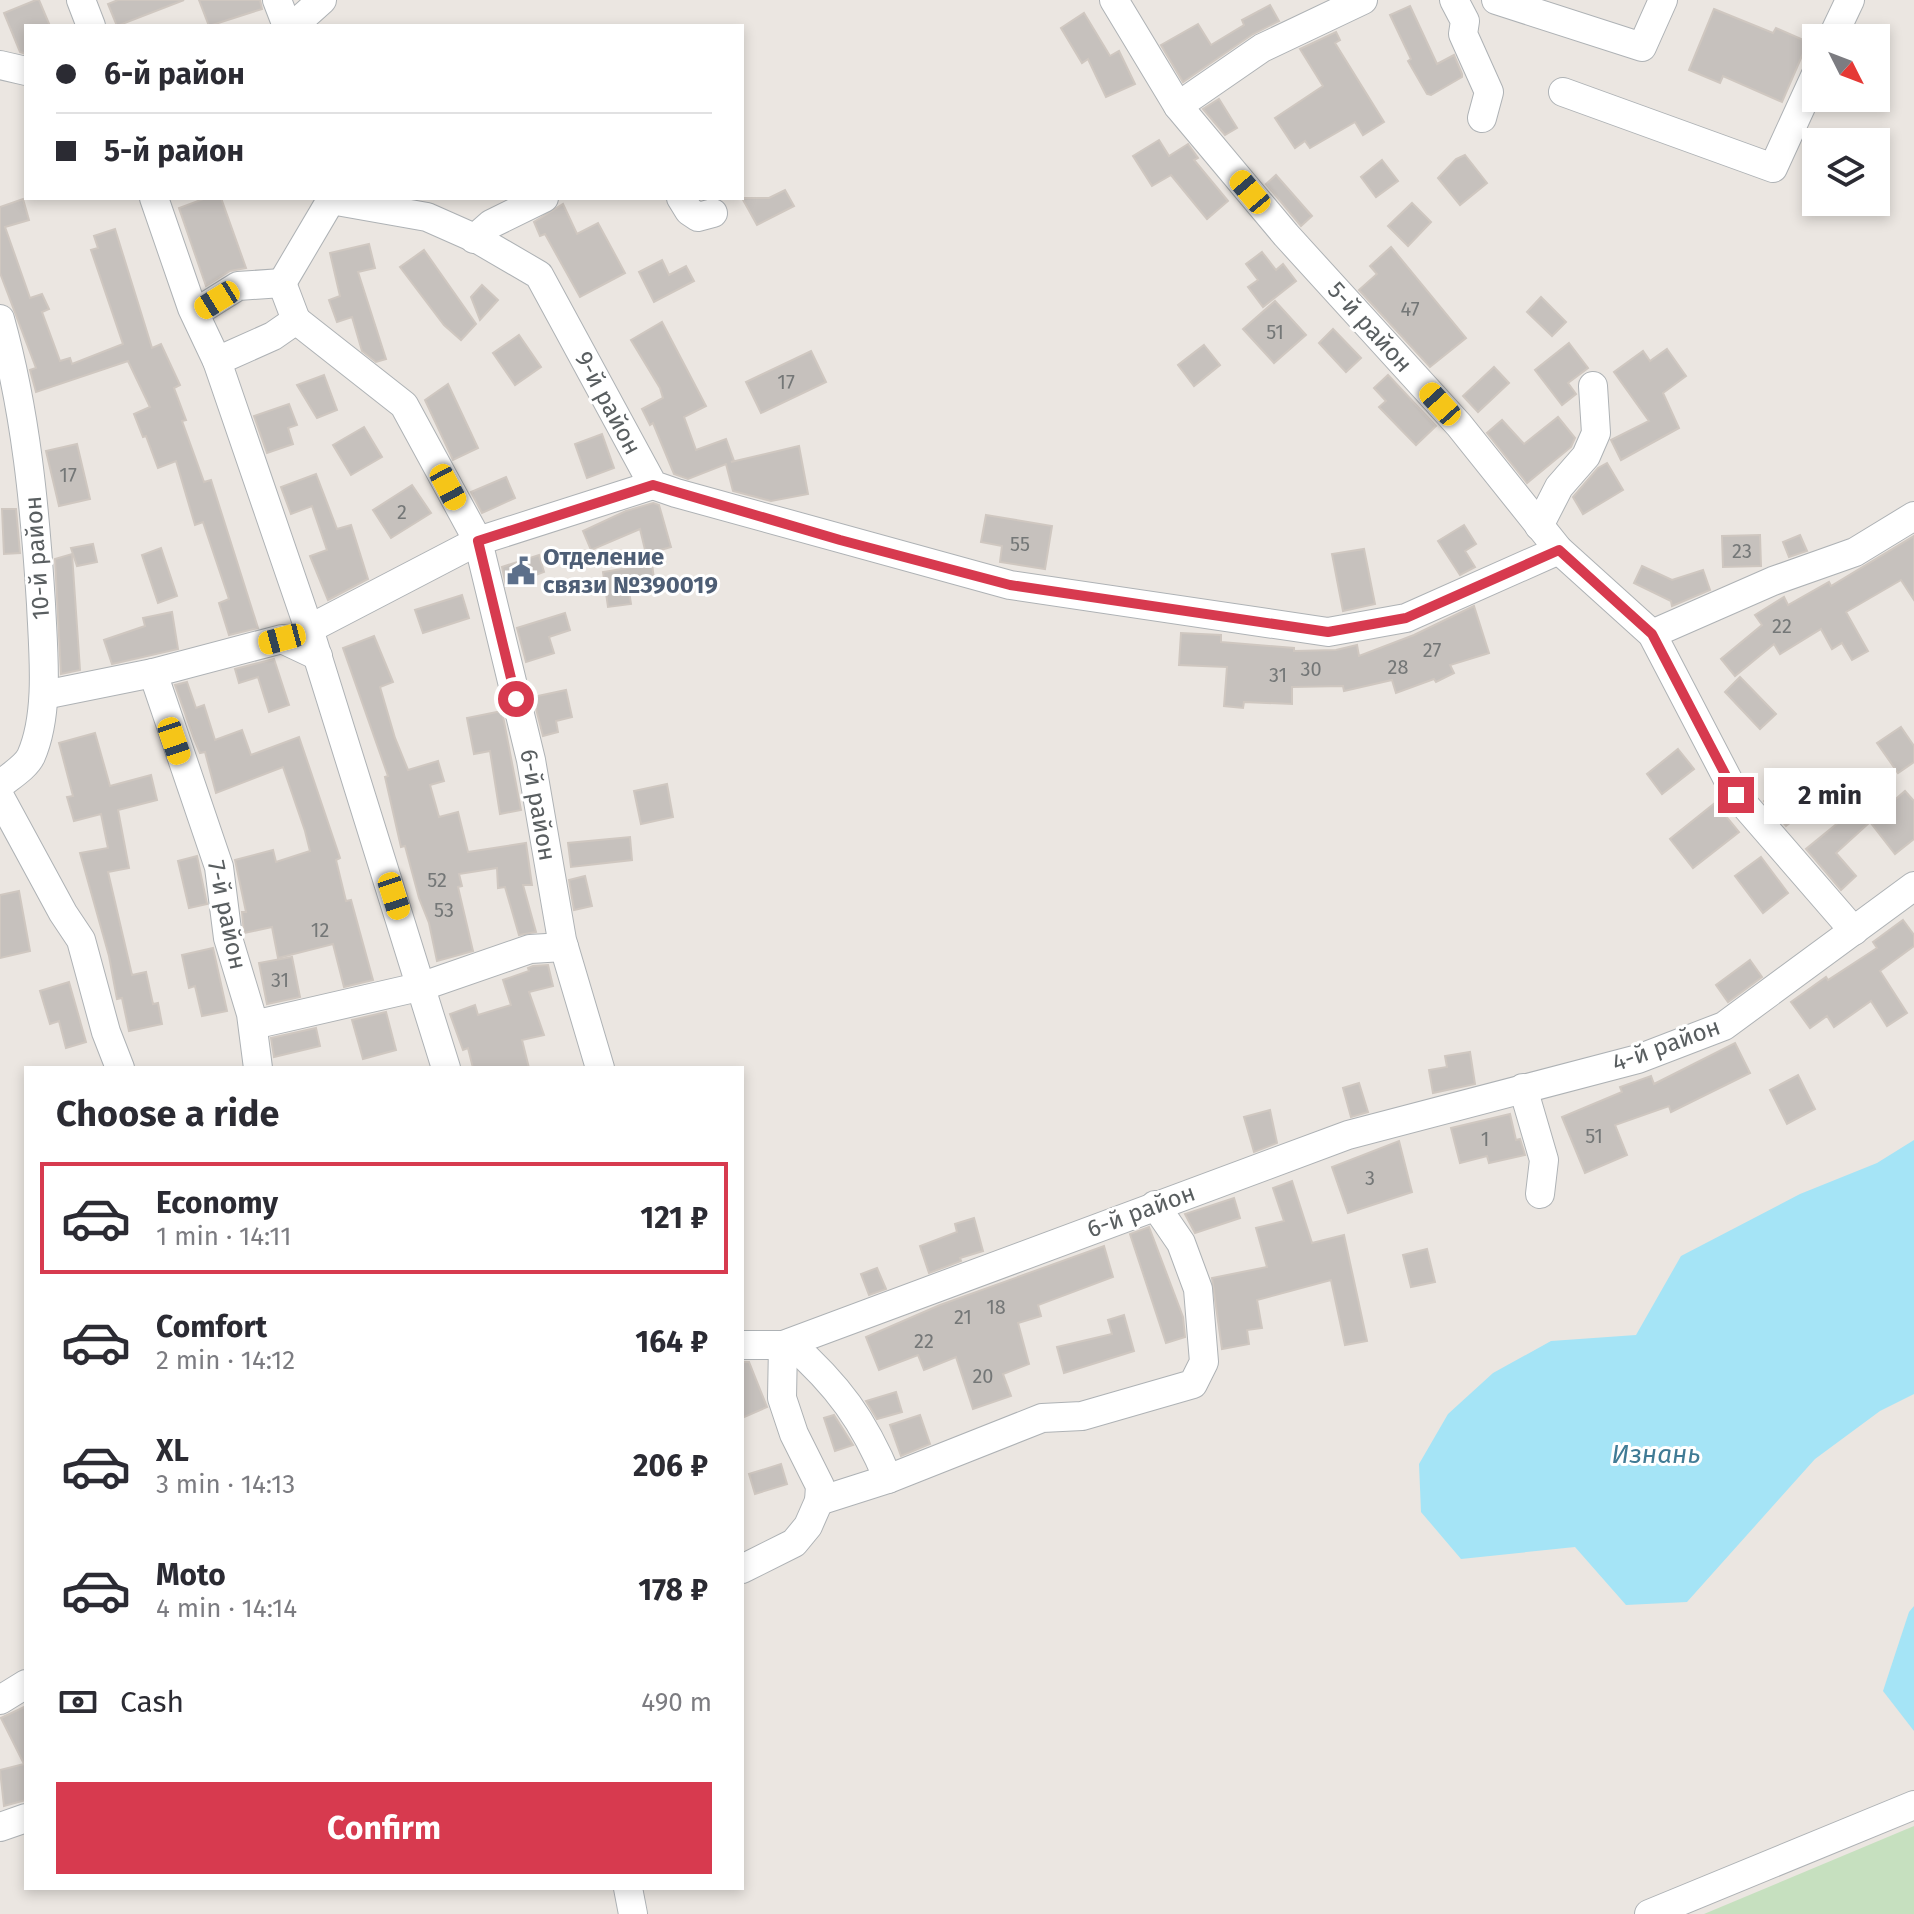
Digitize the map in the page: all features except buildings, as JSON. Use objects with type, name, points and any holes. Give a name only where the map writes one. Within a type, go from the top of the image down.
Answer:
[{"type":"street","points":[[81,0],[90,24]]},
{"type":"street","points":[[277,0],[286,24]]},
{"type":"street","points":[[295,24],[322,0]]},
{"type":"street","name":"5-й район","points":[[1114,0],[1178,106],[1286,235],[1459,425],[1559,550],[1652,634],[1736,795],[1854,931]]},
{"type":"street","points":[[1178,106],[1262,48],[1363,0]]},
{"type":"street","points":[[1454,0],[1465,21],[1463,34],[1489,92],[1482,118]]},
{"type":"street","points":[[1496,0],[1642,47],[1663,0]]},
{"type":"street","points":[[1839,24],[1850,0]]},
{"type":"street","points":[[0,65],[24,71]]},
{"type":"street","points":[[1563,92],[1773,168],[1802,105]]},
{"type":"street","points":[[155,200],[195,313],[217,361],[313,642],[423,986],[445,1066]]},
{"type":"street","points":[[282,283],[330,200]]},
{"type":"street","name":"9-й район","points":[[336,200],[427,217],[539,275],[653,485]]},
{"type":"street","points":[[474,239],[491,224],[540,200]]},
{"type":"street","points":[[682,200],[689,211],[698,217],[713,213]]},
{"type":"street","points":[[195,313],[238,286],[282,283]]},
{"type":"street","points":[[217,361],[273,336],[296,320],[282,283]]},
{"type":"street","name":"10-й район","points":[[0,319],[12,363],[28,453],[39,573],[44,695],[31,758],[0,785]]},
{"type":"street","name":"6-й район","points":[[296,320],[404,405],[478,541],[531,760],[564,947],[599,1066]]},
{"type":"street","points":[[1539,526],[1559,487],[1586,456],[1596,433],[1593,386]]},
{"type":"street","points":[[44,695],[153,673],[282,639],[313,642],[478,541],[653,485],[1010,585],[1328,632],[1406,618],[1559,550]]},
{"type":"street","points":[[1652,634],[1773,581],[1855,552],[1914,516]]},
{"type":"street","name":"7-й район","points":[[153,673],[219,867],[228,938],[253,1025],[258,1066]]},
{"type":"street","points":[[0,797],[81,940],[106,1032],[119,1066]]},
{"type":"street","name":"4-й район","points":[[1534,1085],[1638,1059],[1724,1026],[1914,886]]},
{"type":"street","points":[[253,1025],[423,986],[530,949],[564,947]]},
{"type":"street","points":[[1534,1085],[1544,1160],[1540,1194]]},
{"type":"street","name":"6-й район","points":[[744,1345],[787,1344],[1348,1135],[1534,1085]]},
{"type":"street","points":[[819,1501],[888,1479],[1042,1418],[1082,1416],[1193,1384],[1204,1362],[1198,1289],[1181,1243],[1155,1205]]},
{"type":"street","points":[[787,1344],[826,1375],[854,1408],[888,1479]]},
{"type":"street","points":[[744,1568],[794,1543],[808,1526],[819,1501],[820,1486],[794,1434],[782,1398],[787,1344]]},
{"type":"street","points":[[0,1700],[24,1685]]},
{"type":"street","points":[[1649,1914],[1914,1805]]},
{"type":"street","points":[[0,1827],[24,1819]]},
{"type":"street","points":[[628,1890],[633,1914]]},
{"type":"green space","points":[[1914,1826],[1914,1914],[1704,1914]]},
{"type":"water","name":"Изнань","points":[[1914,1140],[1914,1394],[1880,1411],[1815,1459],[1687,1602],[1626,1605],[1575,1547],[1461,1559],[1421,1512],[1419,1464],[1448,1414],[1493,1373],[1551,1341],[1636,1335],[1681,1256],[1800,1194],[1877,1163]]},
{"type":"water","points":[[1914,1606],[1914,1731],[1883,1691],[1909,1612]]},
{"type":"place","name":"Отделение связи №390019","points":[[521,571]]},
{"type":"route","points":[[516,699],[478,541],[653,485],[840,540],[1010,585],[1328,632],[1406,618],[1559,550],[1652,634],[1736,795]]}]
